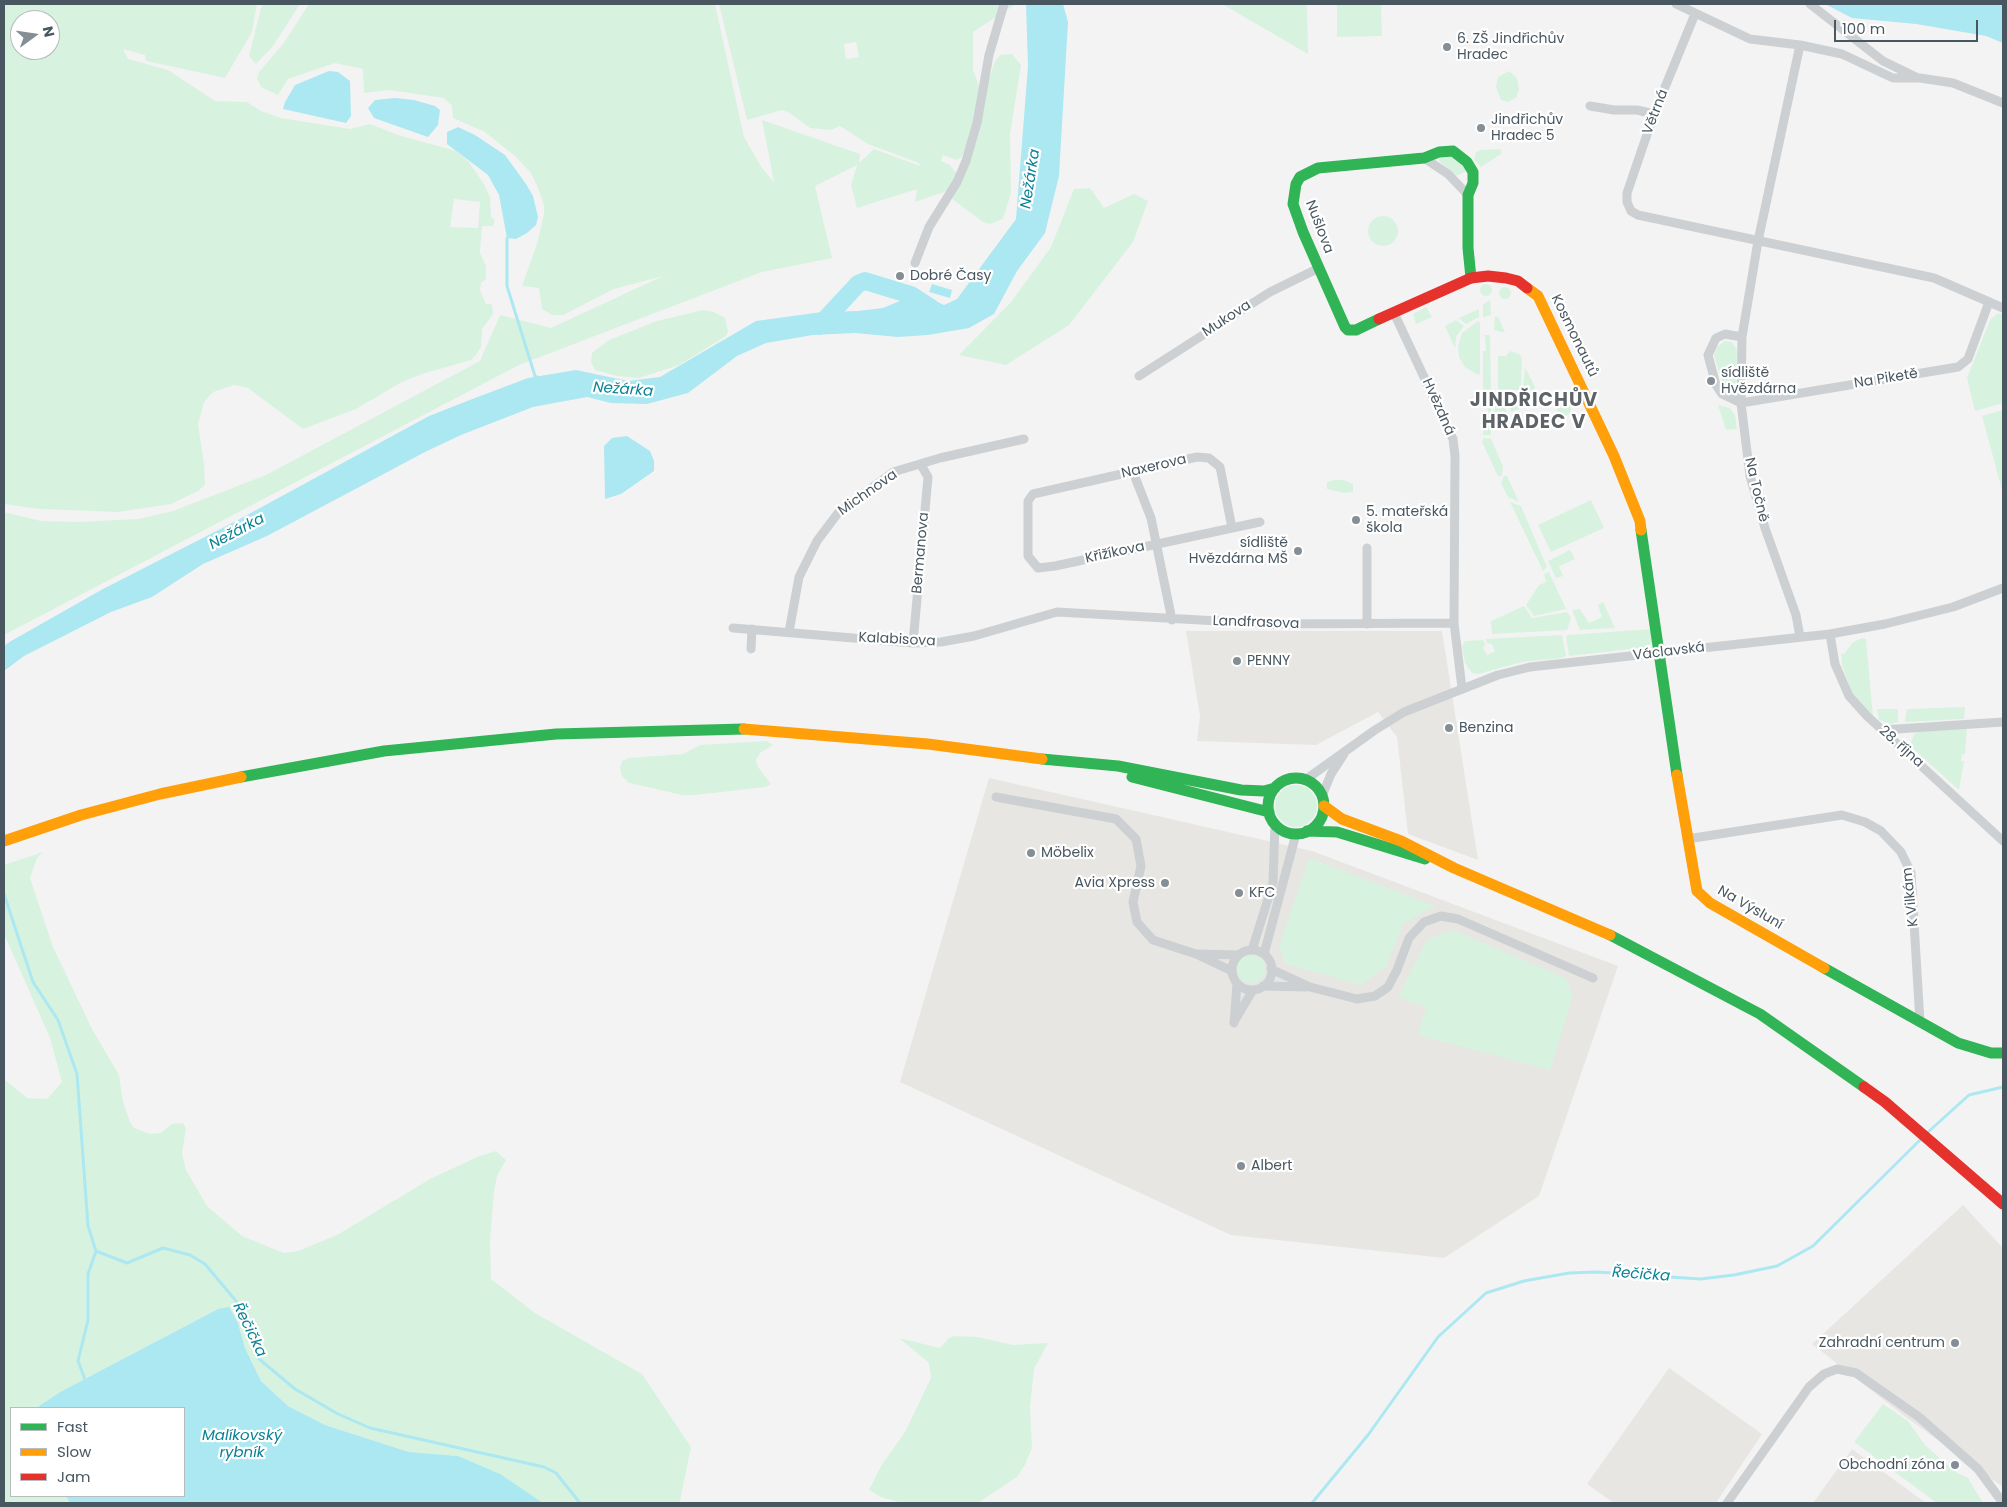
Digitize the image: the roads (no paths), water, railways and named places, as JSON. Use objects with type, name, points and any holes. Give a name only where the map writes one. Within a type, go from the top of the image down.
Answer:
[{"type":"main road","name":"Nušlova","points":[[1394,313],[1356,330],[1348,330],[1345,327],[1293,204],[1293,195],[1300,177],[1318,168],[1424,158],[1453,151],[1462,157],[1473,172],[1473,183],[1468,195]]},
{"type":"main road","points":[[1468,195],[1468,248],[1471,278]]},
{"type":"main road","name":"Kosmonautů","points":[[1394,313],[1436,292],[1471,278],[1494,276],[1518,282],[1538,296],[1614,456],[1640,521],[1661,653]]},
{"type":"main road","name":"Na Výsluní","points":[[1661,653],[1687,839],[1697,891],[1706,900],[1920,1022],[1972,1048],[2003,1053]]},
{"type":"main road","points":[[4,841],[81,815],[160,794],[315,762],[384,752],[556,734],[743,729],[928,744],[1068,762],[1118,766],[1241,790],[1264,791],[1275,788],[1289,779],[1305,780],[1317,788],[1323,801],[1342,819],[1401,840],[1454,868],[1602,931],[1720,991],[1803,1044],[1885,1102],[2003,1204]]},
{"type":"main road","points":[[1068,762],[1269,812]]},
{"type":"main road","points":[[1275,788],[1270,799],[1269,812],[1275,824],[1284,831],[1302,833],[1337,832],[1454,868]]},
{"type":"main road","points":[[1302,833],[1320,820],[1323,801]]},
{"type":"street","points":[[915,263],[929,227],[957,182],[966,161],[978,123],[989,55],[1004,4]]},
{"type":"street","points":[[1676,4],[1750,39],[1800,45],[1842,54],[1893,78],[1920,78],[1953,83],[2003,103]]},
{"type":"street","points":[[1810,4],[1883,61],[1920,78]]},
{"type":"street","name":"Větrná","points":[[1695,14],[1654,114],[1627,193],[1627,202],[1630,211],[1638,216],[1758,241]]},
{"type":"street","points":[[1741,403],[1722,394],[1716,385],[1708,355],[1716,338],[1725,334],[1742,337],[1758,241],[1800,45]]},
{"type":"street","points":[[1590,106],[1614,110],[1637,110],[1654,114]]},
{"type":"street","points":[[1424,158],[1448,174],[1468,195]]},
{"type":"street","points":[[1758,241],[1934,278],[2003,308]]},
{"type":"street","name":"Mukova","points":[[1139,376],[1270,292],[1319,268]]},
{"type":"street","name":"Na Piketě","points":[[1741,403],[1958,367],[1968,359],[1989,302]]},
{"type":"street","name":"Hvězdná","points":[[1394,313],[1453,439],[1455,456],[1454,623],[1462,688]]},
{"type":"street","name":"Na Točně","points":[[1742,337],[1741,403],[1750,476],[1765,528],[1796,616],[1800,637]]},
{"type":"street","name":"Michnova","points":[[789,632],[799,577],[818,541],[838,513],[893,472],[1024,440]]},
{"type":"street","name":"Naxerova","points":[[1028,502],[1038,492],[1197,457],[1209,458],[1220,466],[1232,528]]},
{"type":"street","name":"Bermanova","points":[[913,643],[928,477],[921,465]]},
{"type":"street","points":[[1133,472],[1152,518],[1172,620]]},
{"type":"street","name":"Křižíkova","points":[[1028,502],[1028,556],[1038,568],[1260,522]]},
{"type":"street","points":[[1367,548],[1367,624]]},
{"type":"street","name":"Václavská","points":[[1305,780],[1404,712],[1462,688],[1530,667],[1830,634],[1953,607],[2003,588]]},
{"type":"street","name":"Landfrasova","points":[[1057,612],[1172,620],[1272,624],[1454,623]]},
{"type":"street","name":"Kalabisova","points":[[733,628],[913,643],[941,642],[974,636],[1057,612]]},
{"type":"street","points":[[751,649],[752,629]]},
{"type":"street","name":"28. října","points":[[1830,634],[1835,664],[1842,686],[1866,716],[2003,841]]},
{"type":"street","points":[[1882,730],[2003,722]]},
{"type":"street","name":"Václavská","points":[[1323,801],[1331,774],[1347,750]]},
{"type":"street","points":[[996,797],[1116,819],[1136,839],[1141,866],[1133,902],[1137,922],[1153,940],[1196,954],[1232,971]]},
{"type":"street","name":"K Vilkám","points":[[1687,839],[1842,816],[1865,822],[1881,831],[1901,852],[1911,873],[1920,1022]]},
{"type":"street","points":[[1252,950],[1273,883],[1275,824]]},
{"type":"street","points":[[1302,833],[1264,954],[1271,968],[1310,987],[1358,1000],[1375,996],[1388,987],[1397,970],[1409,938],[1424,922],[1441,916],[1458,919],[1593,978]]},
{"type":"street","points":[[1196,954],[1237,956],[1252,950],[1264,954]]},
{"type":"street","points":[[1237,956],[1232,971],[1237,984],[1234,1023],[1253,990]]},
{"type":"street","points":[[1264,986],[1268,981],[1271,968]]},
{"type":"street","points":[[1237,984],[1253,990],[1264,986],[1310,987]]},
{"type":"street","points":[[1727,1503],[1809,1387],[1824,1374],[1837,1369],[1856,1373],[1919,1417],[1978,1469],[2003,1503]]},
{"type":"water","name":"Nežárka","points":[[1026,4],[1063,4],[1068,22],[1059,176],[1045,233],[1017,271],[994,314],[969,328],[928,335],[898,337],[855,333],[813,335],[766,343],[737,356],[688,393],[647,404],[611,403],[587,397],[533,407],[461,435],[425,452],[267,536],[203,564],[152,597],[111,612],[24,656],[4,671],[4,646],[11,641],[103,589],[236,521],[429,416],[475,398],[528,378],[576,370],[628,381],[660,377],[756,321],[822,312],[883,308],[919,293],[944,305],[957,299],[1016,219],[1028,66]]},
{"type":"water","points":[[1825,4],[2003,4],[2003,43],[1986,36],[1916,24],[1852,18]]},
{"type":"water","points":[[329,71],[338,72],[350,81],[351,116],[346,123],[283,109],[295,85]]},
{"type":"water","points":[[395,98],[414,100],[435,106],[440,110],[438,125],[428,137],[374,118],[368,108],[375,100]]},
{"type":"water","points":[[458,127],[475,135],[505,155],[526,184],[533,196],[538,217],[536,225],[527,233],[516,239],[507,238],[499,195],[488,175],[447,144],[447,132]]},
{"type":"water","points":[[932,284],[952,290],[950,298],[929,292]]},
{"type":"water","points":[[627,436],[650,451],[654,461],[654,471],[621,494],[605,499],[604,446],[612,438]]},
{"type":"water","name":"Malíkovský rybník","points":[[229,1307],[238,1323],[245,1348],[261,1381],[288,1406],[325,1425],[409,1452],[458,1456],[500,1474],[543,1503],[70,1503],[67,1497],[185,1497],[185,1407],[38,1407],[60,1392],[218,1309]]},
{"type":"waterway","points":[[507,238],[507,286],[535,376],[539,378]]},
{"type":"waterway","points":[[819,326],[858,284],[865,281],[911,295],[931,308]]},
{"type":"waterway","name":"Řečička","points":[[4,894],[33,982],[58,1020],[77,1074],[88,1226],[96,1251],[127,1263],[163,1248],[190,1255],[205,1264],[241,1307],[258,1358],[295,1389],[338,1414],[370,1428],[544,1467],[556,1473],[580,1503]]},
{"type":"waterway","name":"Řečička","points":[[1927,1133],[1969,1095],[2003,1087]]},
{"type":"waterway","name":"Řečička","points":[[1312,1503],[1368,1435],[1438,1337],[1486,1293],[1524,1281],[1569,1273],[1597,1272],[1700,1279],[1734,1275],[1777,1266],[1813,1246],[1921,1139]]},
{"type":"waterway","points":[[86,1382],[78,1361],[88,1320],[88,1274],[96,1251]]},
{"type":"place","name":"6. ZŠ Jindřichův Hradec","points":[[1447,47]]},
{"type":"place","name":"Jindřichův Hradec 5","points":[[1481,128]]},
{"type":"place","name":"Dobré Časy","points":[[900,276]]},
{"type":"place","name":"sídliště Hvězdárna","points":[[1711,381]]},
{"type":"place","name":"5. mateřská škola","points":[[1356,520]]},
{"type":"place","name":"sídliště Hvězdárna MŠ","points":[[1298,551]]},
{"type":"place","name":"PENNY","points":[[1237,661]]},
{"type":"place","name":"Benzina","points":[[1449,728]]},
{"type":"place","name":"Möbelix","points":[[1031,853]]},
{"type":"place","name":"Avia Xpress","points":[[1165,883]]},
{"type":"place","name":"KFC","points":[[1239,893]]},
{"type":"place","name":"Albert","points":[[1241,1166]]},
{"type":"place","name":"Zahradní centrum","points":[[1955,1343]]},
{"type":"place","name":"Obchodní zóna","points":[[1955,1465]]},
{"type":"district","name":"JINDŘICHŮV HRADEC V","points":[[1534,412]]}]
